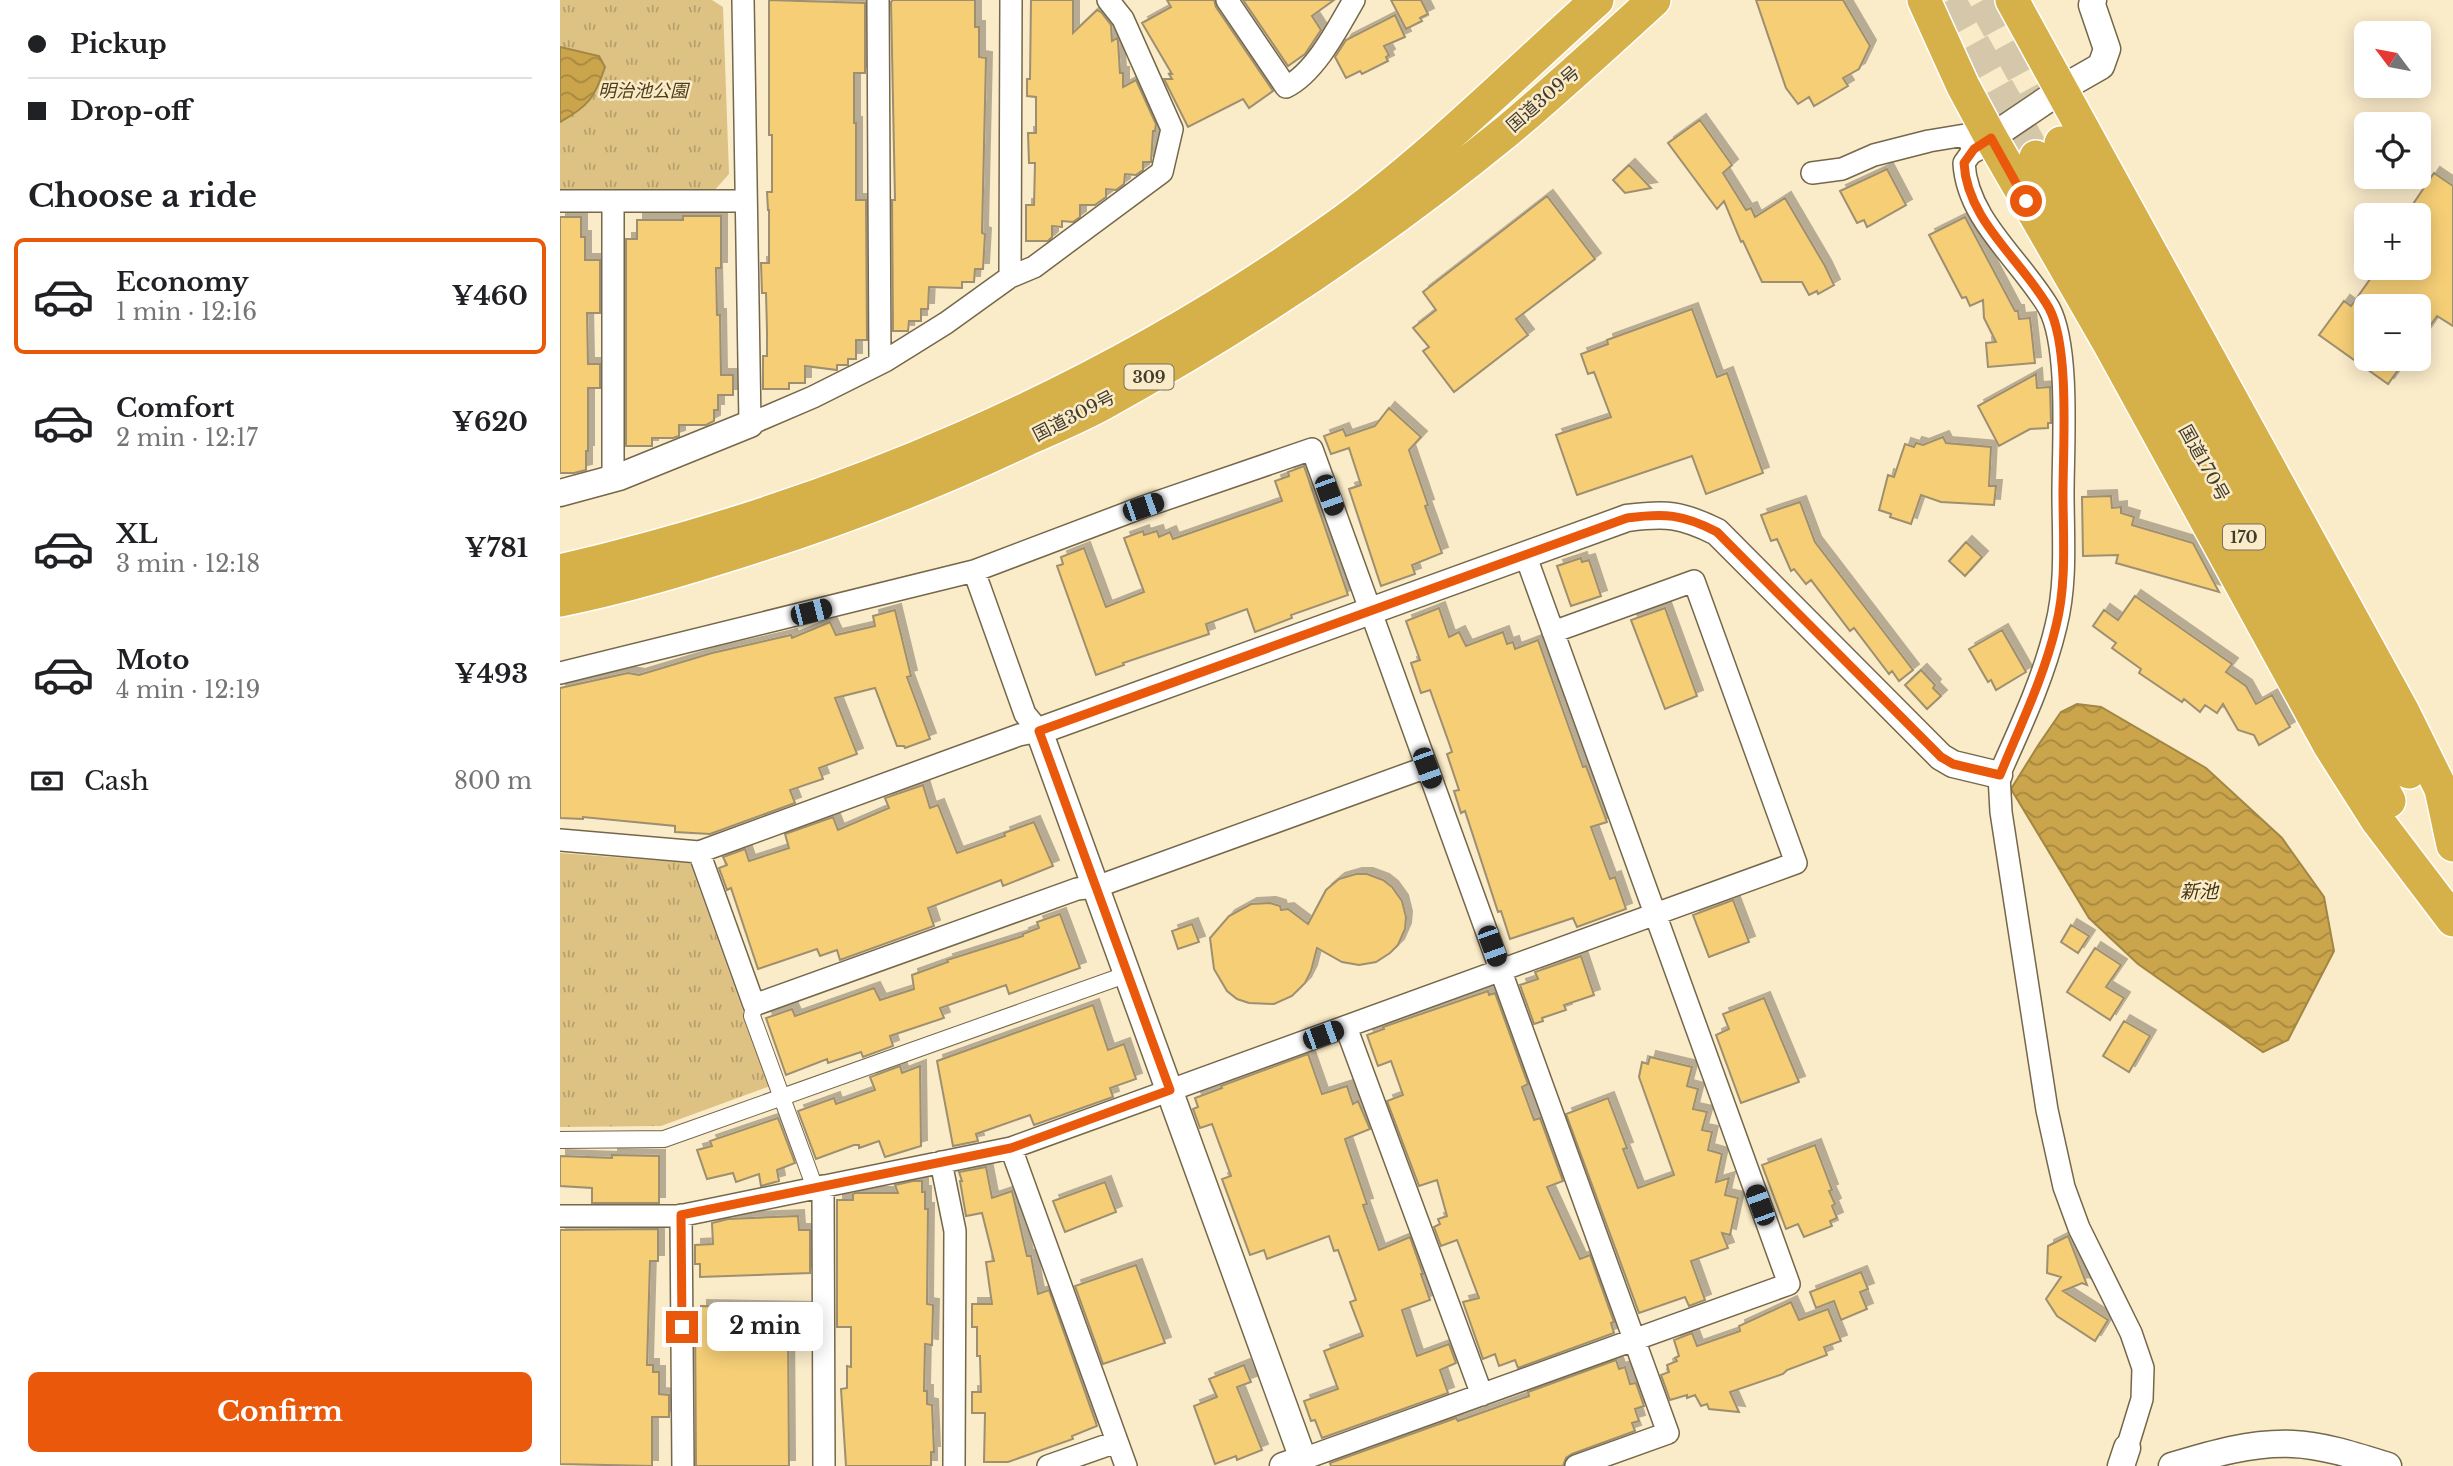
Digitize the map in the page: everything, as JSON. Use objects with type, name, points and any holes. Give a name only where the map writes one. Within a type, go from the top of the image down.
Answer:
[{"type":"highway","name":"国道309号","points":[[560,571],[738,523],[818,496],[974,433],[1118,364],[1264,276],[1335,228],[1474,115],[1597,0]]},
{"type":"highway","name":"国道309号","points":[[560,600],[668,574],[855,513],[968,468],[1099,405],[1219,336],[1305,281],[1398,214],[1506,131],[1654,0]]},
{"type":"highway","points":[[1924,0],[1963,86],[1983,143],[2109,343],[2330,746],[2377,820],[2453,918]]},
{"type":"highway","points":[[2012,0],[2403,712],[2441,789],[2453,845]]},
{"type":"highway","name":"国道170号","points":[[2453,852],[2048,150],[2453,918]]},
{"type":"street","points":[[743,0],[750,424]]},
{"type":"street","points":[[878,0],[880,363]]},
{"type":"street","points":[[1010,277],[1011,0]]},
{"type":"street","points":[[1227,0],[1286,87],[1309,69],[1336,32],[1354,0]]},
{"type":"street","points":[[2093,0],[2092,5],[2107,50],[2101,66],[1983,143],[1964,163],[1965,177],[1995,236],[2050,309],[2059,345],[2063,388],[2063,569],[2057,624],[2036,690],[2000,775],[2001,812],[2048,1110],[2064,1187],[2079,1228],[2132,1334],[2143,1368],[2143,1399],[2124,1457]]},
{"type":"street","points":[[560,493],[613,478],[687,451],[813,397],[880,363],[946,323],[1010,277],[1034,267],[1162,172],[1172,129],[1123,19],[1110,1]]},
{"type":"street","points":[[1812,173],[1842,169],[1874,155],[1929,141],[1965,135],[1983,143]]},
{"type":"street","points":[[560,201],[746,201]]},
{"type":"street","points":[[613,201],[613,478]]},
{"type":"street","points":[[560,673],[974,571],[1143,507],[1312,449],[1668,1433],[1576,1466]]},
{"type":"street","points":[[560,839],[699,852],[1525,554],[1627,518],[1652,514],[1676,515],[1717,532],[1941,757],[1953,764],[2000,775]]},
{"type":"street","points":[[974,571],[1025,714],[1039,731],[1128,974],[1298,1464],[1789,1284],[1525,554]]},
{"type":"street","points":[[560,1216],[681,1215],[1011,1148],[1796,863],[1694,581],[1553,632]]},
{"type":"street","points":[[754,1005],[1077,889],[1096,887],[1427,768]]},
{"type":"street","points":[[699,852],[754,1005],[752,1016],[819,1187],[824,1466]]},
{"type":"street","points":[[560,1140],[664,1139],[1128,974]]},
{"type":"street","points":[[1346,1027],[1482,1395]]},
{"type":"street","points":[[1011,1148],[1126,1466]]},
{"type":"street","points":[[941,1163],[955,1231],[954,1466]]},
{"type":"street","points":[[681,1215],[683,1466]]},
{"type":"street","points":[[1048,1466],[1116,1442]]},
{"type":"street","points":[[2172,1466],[2201,1462],[2230,1449],[2294,1444],[2354,1455],[2388,1466]]},
{"type":"green space","name":"明治池公園","points":[[560,0],[712,0],[723,7],[729,174],[713,192],[560,192]]},
{"type":"green space","points":[[560,853],[690,863],[770,1086],[661,1126],[560,1127]]},
{"type":"water","points":[[560,47],[599,56],[605,67],[590,100],[560,122]]},
{"type":"water","name":"新池","points":[[2077,704],[2101,707],[2206,768],[2282,838],[2324,897],[2334,951],[2288,1040],[2263,1052],[2138,964],[2089,918],[2011,789],[2061,712]]},
{"type":"building","points":[[769,0],[865,3],[865,73],[854,73],[854,123],[856,200],[866,200],[867,340],[856,340],[856,359],[848,359],[848,365],[837,365],[837,370],[805,366],[805,383],[789,383],[789,389],[763,389],[763,356],[767,356],[767,331],[766,293],[762,293],[761,263],[769,263],[767,192],[772,192],[772,135],[769,135]]},
{"type":"building","points":[[893,0],[975,0],[975,27],[979,27],[979,57],[986,58],[983,269],[975,269],[974,282],[962,282],[962,288],[929,287],[928,309],[921,309],[921,321],[909,321],[908,331],[893,331]]},
{"type":"building","points":[[1031,0],[1073,0],[1073,33],[1097,10],[1101,12],[1111,25],[1112,41],[1117,38],[1118,41],[1123,87],[1136,80],[1156,124],[1151,162],[1143,162],[1143,170],[1136,175],[1125,174],[1124,184],[1116,190],[1106,189],[1106,197],[1095,205],[1080,205],[1080,217],[1073,222],[1062,221],[1062,227],[1052,226],[1052,237],[1048,241],[1026,241],[1026,205],[1034,205],[1035,163],[1029,163],[1028,133],[1036,133],[1036,97],[1027,96],[1027,79],[1030,79]]},
{"type":"building","points":[[1167,0],[1214,0],[1216,7],[1273,91],[1249,108],[1243,99],[1188,127],[1164,79],[1172,79],[1169,74],[1172,74],[1142,23],[1171,7]]},
{"type":"building","points":[[1243,0],[1334,0],[1312,16],[1321,30],[1305,54],[1288,66]]},
{"type":"building","points":[[1391,0],[1421,0],[1428,14],[1420,18],[1422,21],[1406,29]]},
{"type":"building","points":[[1756,0],[1843,0],[1870,46],[1859,69],[1843,78],[1848,86],[1814,106],[1809,97],[1798,104],[1786,88]]},
{"type":"building","points":[[1395,15],[1405,37],[1384,46],[1389,55],[1386,57],[1388,61],[1362,74],[1360,71],[1346,78],[1335,57],[1346,40]]},
{"type":"building","points":[[1700,120],[1732,165],[1723,173],[1746,210],[1751,208],[1755,217],[1785,198],[1834,285],[1818,294],[1817,291],[1809,295],[1802,282],[1762,282],[1724,201],[1717,209],[1668,143]]},
{"type":"building","points":[[1629,165],[1651,188],[1625,193],[1613,180]]},
{"type":"building","points":[[1887,169],[1906,205],[1867,227],[1864,220],[1857,223],[1840,191]]},
{"type":"building","points":[[2434,173],[2453,186],[2453,326],[2437,316],[2431,325],[2431,294],[2360,294],[2369,280],[2431,280],[2431,203],[2414,203],[2423,189],[2431,189],[2431,177]]},
{"type":"building","points":[[1547,196],[1595,259],[1516,319],[1528,335],[1454,392],[1423,351],[1429,347],[1413,328],[1436,310],[1423,292]]},
{"type":"building","points":[[683,216],[721,216],[721,268],[716,268],[721,375],[733,375],[733,395],[718,395],[718,410],[714,410],[714,421],[706,425],[679,425],[679,436],[652,438],[652,446],[626,446],[626,239],[637,239],[637,220],[683,220]]},
{"type":"building","points":[[560,217],[581,217],[581,237],[585,237],[585,260],[600,260],[600,313],[587,313],[588,364],[600,364],[600,388],[588,388],[586,470],[574,473],[560,473]]},
{"type":"building","points":[[1965,217],[2015,311],[2018,311],[2019,319],[2030,318],[2035,363],[1988,367],[1986,343],[1996,342],[1984,318],[1983,300],[1970,306],[1966,297],[1962,298],[1929,235]]},
{"type":"building","points":[[2344,301],[2351,306],[2354,302],[2354,360],[2319,335]]},
{"type":"building","points":[[1692,309],[1717,377],[1727,373],[1763,473],[1706,494],[1692,456],[1577,495],[1556,435],[1611,417],[1594,372],[1588,374],[1581,354],[1608,344],[1607,340]]},
{"type":"building","points":[[2370,371],[2397,371],[2388,384]]},
{"type":"building","points":[[2036,374],[2037,388],[2050,387],[2051,423],[2048,423],[2048,428],[2030,429],[1999,446],[1978,406]]},
{"type":"building","points":[[1389,408],[1421,437],[1409,450],[1442,553],[1412,565],[1415,574],[1381,586],[1349,489],[1361,485],[1349,448],[1331,454],[1324,436],[1343,429],[1346,436],[1375,426]]},
{"type":"building","points":[[1943,437],[1946,443],[1991,447],[1989,486],[1996,486],[1994,505],[1941,502],[1921,495],[1911,524],[1879,510],[1888,475],[1894,477],[1905,444],[1914,447],[1916,443],[1923,445]]},
{"type":"building","points":[[1304,466],[1348,595],[1291,615],[1292,618],[1255,632],[1247,609],[1206,624],[1209,634],[1096,675],[1057,566],[1063,564],[1061,557],[1084,548],[1106,607],[1144,592],[1124,538],[1143,531],[1144,535],[1157,531],[1159,537],[1170,532],[1173,539],[1282,501],[1275,481]]},
{"type":"building","points":[[2111,496],[2112,508],[2121,507],[2121,513],[2134,517],[2132,525],[2193,543],[2219,592],[2116,563],[2118,555],[2083,556],[2082,497]]},
{"type":"building","points":[[1800,502],[1815,542],[1913,670],[1899,681],[1892,671],[1889,674],[1854,628],[1850,631],[1811,580],[1806,584],[1794,569],[1791,571],[1777,539],[1771,541],[1761,515]]},
{"type":"building","points":[[1966,542],[1982,557],[1965,576],[1949,561]]},
{"type":"building","points":[[1581,558],[1582,562],[1589,560],[1601,596],[1571,606],[1557,566]]},
{"type":"building","points":[[2135,596],[2232,664],[2226,672],[2246,686],[2256,704],[2272,695],[2290,727],[2259,745],[2254,735],[2238,730],[2223,704],[2217,713],[2205,705],[2200,712],[2184,699],[2182,702],[2139,673],[2141,669],[2112,648],[2116,643],[2093,626],[2104,610],[2118,620]]},
{"type":"building","points":[[1439,608],[1449,637],[1459,632],[1466,646],[1503,632],[1507,644],[1513,642],[1515,649],[1538,640],[1583,767],[1586,766],[1607,822],[1591,827],[1610,879],[1615,877],[1626,909],[1577,927],[1573,918],[1510,939],[1501,911],[1498,912],[1465,811],[1461,813],[1454,791],[1459,790],[1447,754],[1452,752],[1430,690],[1421,693],[1411,663],[1420,660],[1406,621]]},
{"type":"building","points":[[1665,608],[1697,696],[1665,709],[1631,620]]},
{"type":"building","points":[[895,610],[911,676],[907,677],[930,739],[905,748],[897,746],[875,688],[835,698],[857,754],[819,768],[823,779],[790,790],[795,803],[710,834],[675,832],[675,826],[583,817],[560,818],[560,688],[628,673],[639,675],[712,653],[791,635],[792,638],[830,622],[836,635],[875,626],[873,616]]},
{"type":"building","points":[[2002,630],[2026,672],[1996,690],[1991,680],[1988,682],[1969,649]]},
{"type":"building","points":[[1921,670],[1941,696],[1927,709],[1905,685]]},
{"type":"building","points":[[923,785],[930,808],[938,805],[957,853],[1005,836],[1004,833],[1034,822],[1053,866],[1003,886],[1001,880],[928,908],[934,926],[840,960],[837,950],[820,956],[817,949],[758,969],[731,888],[727,890],[719,868],[727,865],[723,857],[745,849],[749,861],[789,848],[785,834],[833,817],[838,830],[889,808],[885,798]]},
{"type":"building","points":[[1367,874],[1383,880],[1402,901],[1406,917],[1405,929],[1398,945],[1390,953],[1376,962],[1359,965],[1342,962],[1317,948],[1305,983],[1292,996],[1274,1004],[1249,1003],[1237,999],[1227,991],[1214,969],[1210,938],[1229,916],[1251,904],[1270,903],[1280,906],[1281,910],[1288,909],[1308,924],[1326,890],[1339,879]]},
{"type":"building","points":[[1733,900],[1749,942],[1709,957],[1693,915]]},
{"type":"building","points":[[1060,914],[1080,968],[1009,994],[1006,985],[940,1008],[944,1018],[890,1036],[893,1046],[863,1057],[861,1052],[828,1063],[827,1059],[786,1075],[766,1018],[792,1009],[795,1016],[874,988],[880,1000],[914,989],[912,975],[948,962],[947,960],[1023,936],[1039,928],[1037,922]]},
{"type":"building","points":[[1192,924],[1199,942],[1178,949],[1172,931]]},
{"type":"building","points":[[2071,925],[2089,936],[2078,953],[2061,942]]},
{"type":"building","points":[[2095,948],[2121,965],[2106,987],[2124,998],[2110,1020],[2067,992]]},
{"type":"building","points":[[1581,956],[1594,995],[1564,1005],[1566,1010],[1542,1018],[1543,1021],[1534,1024],[1520,985],[1538,979],[1535,972]]},
{"type":"building","points":[[1488,991],[1489,995],[1495,993],[1528,1084],[1522,1087],[1534,1120],[1540,1118],[1563,1181],[1547,1187],[1580,1259],[1590,1255],[1614,1322],[1611,1323],[1614,1333],[1518,1368],[1515,1360],[1499,1366],[1495,1354],[1483,1359],[1463,1302],[1479,1298],[1457,1240],[1441,1246],[1434,1227],[1440,1224],[1438,1219],[1447,1216],[1437,1180],[1419,1186],[1387,1101],[1403,1095],[1391,1061],[1378,1066],[1367,1035]]},
{"type":"building","points":[[1764,998],[1799,1082],[1741,1103],[1716,1035],[1729,1029],[1723,1014]]},
{"type":"building","points":[[1093,1005],[1108,1050],[1124,1044],[1136,1079],[1110,1088],[1113,1097],[1034,1125],[1030,1115],[976,1134],[978,1141],[953,1146],[937,1061]]},
{"type":"building","points":[[2124,1021],[2150,1036],[2129,1072],[2103,1056]]},
{"type":"building","points":[[1308,1054],[1322,1094],[1347,1086],[1353,1104],[1358,1101],[1370,1129],[1345,1139],[1367,1204],[1363,1205],[1379,1250],[1410,1237],[1430,1300],[1402,1310],[1417,1356],[1449,1344],[1456,1363],[1440,1370],[1448,1393],[1322,1438],[1315,1420],[1311,1421],[1304,1401],[1338,1389],[1324,1351],[1363,1336],[1350,1302],[1356,1300],[1338,1250],[1334,1251],[1329,1236],[1267,1259],[1264,1250],[1250,1255],[1222,1179],[1231,1176],[1212,1124],[1200,1128],[1193,1109],[1198,1107],[1195,1098]]},
{"type":"building","points":[[1650,1057],[1692,1067],[1687,1086],[1698,1089],[1693,1109],[1707,1112],[1702,1130],[1712,1132],[1708,1150],[1722,1154],[1716,1182],[1729,1178],[1725,1195],[1738,1198],[1730,1235],[1722,1233],[1728,1248],[1691,1261],[1705,1300],[1689,1306],[1685,1297],[1639,1313],[1566,1114],[1608,1098],[1627,1148],[1623,1149],[1638,1188],[1674,1175],[1639,1077],[1642,1062],[1648,1064]]},
{"type":"building","points":[[900,1066],[902,1073],[920,1066],[921,1146],[885,1157],[879,1141],[859,1148],[859,1145],[854,1145],[816,1159],[798,1111],[834,1098],[836,1104],[875,1090],[870,1077]]},
{"type":"building","points":[[778,1118],[795,1163],[777,1170],[779,1181],[761,1186],[759,1174],[736,1182],[733,1173],[707,1179],[697,1150],[712,1146],[710,1141]]},
{"type":"building","points":[[1815,1145],[1832,1190],[1829,1191],[1837,1218],[1830,1221],[1832,1226],[1804,1237],[1798,1224],[1786,1229],[1762,1165]]},
{"type":"building","points":[[612,1155],[659,1156],[659,1203],[592,1203],[592,1188],[560,1186],[560,1156],[612,1158]]},
{"type":"building","points":[[986,1167],[992,1198],[1012,1191],[1027,1256],[1031,1256],[1038,1294],[1049,1290],[1097,1426],[1072,1436],[1073,1439],[1008,1462],[984,1462],[985,1413],[972,1413],[972,1392],[981,1392],[980,1356],[977,1356],[977,1327],[972,1327],[972,1304],[992,1304],[986,1262],[994,1261],[982,1213],[966,1216],[959,1172]]},
{"type":"building","points":[[922,1181],[925,1209],[928,1209],[927,1304],[933,1305],[932,1345],[925,1344],[924,1391],[927,1391],[927,1404],[932,1405],[934,1452],[931,1452],[931,1466],[846,1466],[841,1389],[847,1388],[847,1366],[851,1367],[851,1327],[837,1327],[837,1200],[853,1200],[855,1193],[898,1193],[895,1185]]},
{"type":"building","points":[[1105,1182],[1116,1212],[1065,1232],[1053,1201]]},
{"type":"building","points":[[798,1216],[799,1230],[810,1230],[810,1273],[700,1277],[700,1264],[695,1264],[695,1245],[713,1244],[712,1223],[728,1219]]},
{"type":"building","points":[[658,1229],[658,1261],[650,1261],[647,1365],[653,1365],[653,1372],[659,1372],[659,1394],[669,1395],[669,1417],[652,1417],[652,1466],[560,1464],[560,1230]]},
{"type":"building","points":[[2068,1236],[2087,1285],[2082,1283],[2063,1291],[2108,1320],[2095,1341],[2057,1316],[2046,1299],[2061,1277],[2047,1273],[2048,1246]]},
{"type":"building","points":[[1136,1265],[1165,1343],[1103,1364],[1075,1286]]},
{"type":"building","points":[[1861,1272],[1868,1289],[1860,1292],[1867,1309],[1841,1320],[1834,1301],[1816,1308],[1810,1292]]},
{"type":"building","points":[[1791,1302],[1799,1320],[1828,1309],[1841,1341],[1824,1347],[1827,1355],[1730,1392],[1739,1412],[1709,1409],[1707,1404],[1701,1406],[1695,1395],[1670,1400],[1661,1375],[1669,1372],[1667,1365],[1677,1361],[1675,1358],[1679,1356],[1674,1340],[1692,1333],[1697,1346],[1740,1331],[1739,1326]]},
{"type":"building","points":[[701,1306],[810,1308],[810,1328],[788,1327],[789,1466],[696,1466],[695,1315],[701,1315]]},
{"type":"building","points":[[1616,1360],[1619,1369],[1625,1367],[1630,1384],[1636,1383],[1644,1406],[1635,1409],[1639,1421],[1632,1423],[1635,1431],[1572,1454],[1566,1458],[1563,1466],[1331,1466],[1330,1463],[1456,1418],[1458,1421],[1529,1396],[1528,1392]]},
{"type":"building","points":[[1244,1365],[1251,1382],[1237,1387],[1262,1450],[1237,1460],[1236,1456],[1215,1464],[1194,1406],[1217,1397],[1209,1379]]},
{"type":"tunnel","points":[[1949,0],[2036,157]]},
{"type":"tunnel","points":[[1983,0],[2061,143]]},
{"type":"route","points":[[682,1327],[681,1215],[1011,1148],[1170,1090],[1039,731],[1627,518],[1652,514],[1676,515],[1717,532],[1941,757],[1965,768],[2000,775],[2036,690],[2057,624],[2063,569],[2063,388],[2059,345],[2050,309],[1995,236],[1965,177],[1964,163],[1974,149],[1991,138],[2026,201]]}]
